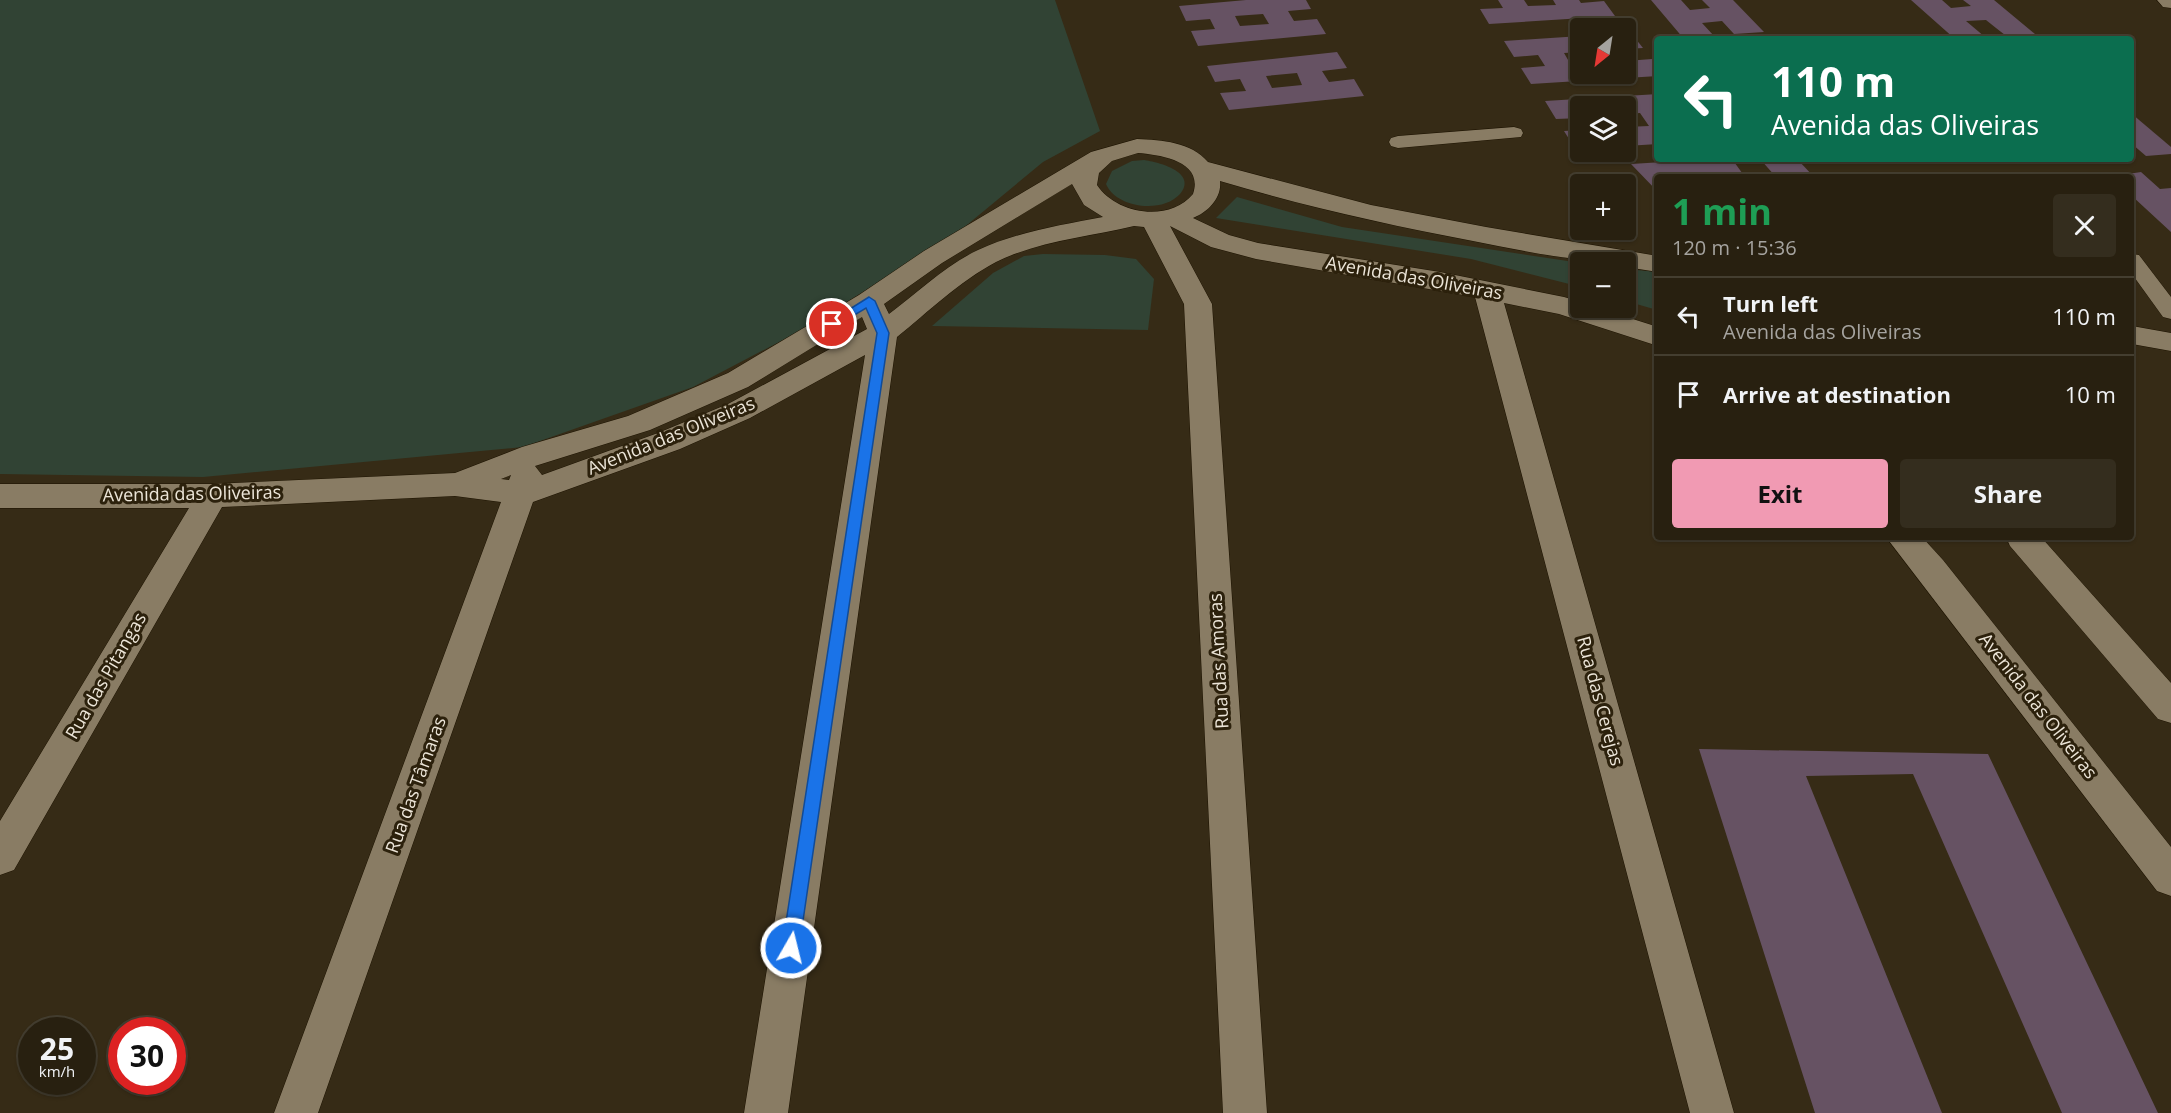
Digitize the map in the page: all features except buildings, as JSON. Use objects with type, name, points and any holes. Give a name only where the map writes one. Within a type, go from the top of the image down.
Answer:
[{"type":"street","name":"Avenida das Oliveiras","points":[[0,496],[212,496],[455,484],[522,494],[669,441],[739,411],[876,317],[933,257],[1100,157],[1117,150],[1137,146],[1158,147],[1176,152],[1203,168],[1266,189],[1382,215],[1654,263]]},
{"type":"street","name":"Avenida das Oliveiras","points":[[1100,157],[1088,167],[1083,180],[1085,192],[1095,204],[1112,213],[1152,218],[1256,251],[1487,290],[1564,306],[1654,336]]},
{"type":"street","name":"Avenida das Oliveiras","points":[[455,484],[533,455],[639,423],[876,317],[952,279],[987,256],[1039,238],[1189,211],[1201,202],[1208,191],[1208,179],[1203,168]]},
{"type":"street","name":"Rua das Amoras","points":[[1152,218],[1198,304],[1245,1113]]},
{"type":"street","name":"Rua das Cerejas","points":[[1487,290],[1712,1113]]},
{"type":"street","points":[[766,1113],[876,317]]},
{"type":"street","points":[[2134,335],[2171,342]]},
{"type":"street","name":"Rua das Tâmaras","points":[[296,1113],[522,494],[533,455]]},
{"type":"street","name":"Rua das Pitangas","points":[[0,857],[212,496]]},
{"type":"street","name":"Avenida das Oliveiras","points":[[1905,540],[1939,578],[2171,878]]},
{"type":"street","points":[[2025,540],[2171,708]]},
{"type":"lane","points":[[1398,142],[1514,133]]},
{"type":"lane","points":[[2134,263],[2171,312]]},
{"type":"green space","points":[[0,0],[1055,0],[1100,131],[1043,162],[956,234],[800,331],[693,387],[523,447],[203,477],[0,474]]},
{"type":"green space","points":[[1144,160],[1166,166],[1180,174],[1184,180],[1184,186],[1180,194],[1162,204],[1140,206],[1129,203],[1111,192],[1106,184],[1112,171],[1132,161]]},
{"type":"green space","points":[[1237,197],[1342,227],[1570,261],[1570,284],[1471,259],[1216,218]]},
{"type":"green space","points":[[1105,255],[1136,259],[1154,279],[1148,330],[932,326],[993,273],[1024,256]]},
{"type":"green space","points":[[1636,270],[1654,272],[1654,309],[1636,304]]},
{"type":"route","points":[[791,948],[883,333],[869,301],[832,324]]}]
